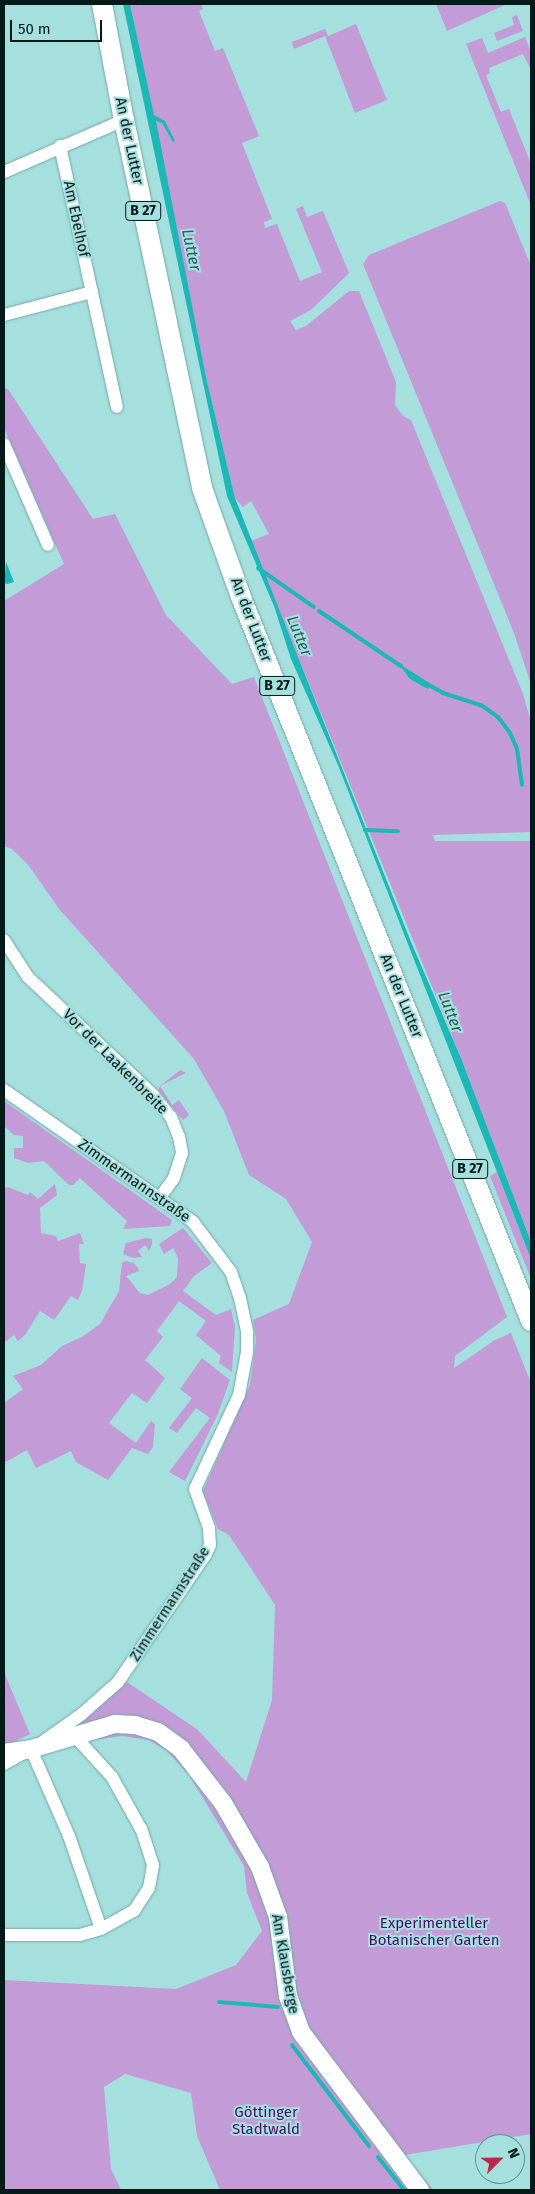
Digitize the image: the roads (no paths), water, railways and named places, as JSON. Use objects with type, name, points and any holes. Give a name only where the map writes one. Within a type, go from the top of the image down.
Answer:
[{"type":"main road","name":"An der Lutter","points":[[102,4],[124,120],[202,488],[245,606],[531,1321]]},
{"type":"street","points":[[4,172],[60,146],[124,120]]},
{"type":"street","name":"Am Ebelhof","points":[[60,146],[117,407]]},
{"type":"street","points":[[4,314],[92,292]]},
{"type":"street","points":[[4,444],[48,546]]},
{"type":"street","name":"Vor der Laakenbreite","points":[[4,940],[28,977],[153,1095],[171,1117],[180,1137],[182,1153],[174,1178],[160,1197]]},
{"type":"street","name":"Zimmermannstraße","points":[[4,1090],[160,1197],[193,1222],[212,1243],[231,1272],[245,1317],[247,1352],[239,1395],[195,1489],[209,1528],[210,1545],[136,1659],[118,1682],[82,1714],[31,1749]]},
{"type":"street","name":"Am Klausberge","points":[[4,1764],[31,1749],[73,1734],[115,1724],[142,1727],[169,1739],[192,1762],[252,1849],[273,1900],[282,1936],[290,2007],[301,2032],[420,2190]]},
{"type":"street","points":[[4,1936],[80,1935],[101,1929],[134,1911],[149,1888],[153,1865],[135,1815],[112,1777],[73,1734]]},
{"type":"street","points":[[4,1753],[31,1749],[69,1836],[101,1929]]},
{"type":"water","points":[[123,4],[130,4],[154,115],[165,121],[175,141],[173,142],[162,123],[156,121],[206,377],[235,498],[411,942],[461,1058],[531,1242],[531,1259],[338,765],[291,659],[274,606],[227,496]]},
{"type":"water","points":[[6,562],[14,582],[7,584],[4,583]]},
{"type":"water","points":[[398,663],[431,684],[428,689],[410,679]]},
{"type":"waterway","points":[[258,568],[314,607]]},
{"type":"waterway","points":[[319,611],[401,666]]},
{"type":"waterway","points":[[427,684],[443,693],[481,705],[498,717],[510,733],[517,749],[522,785]]},
{"type":"waterway","points":[[365,830],[398,831]]},
{"type":"waterway","points":[[219,2002],[278,2007]]},
{"type":"waterway","points":[[292,2045],[369,2146]]},
{"type":"waterway","points":[[378,2157],[404,2190]]},
{"type":"water label","name":"Lutter","points":[[191,250]]},
{"type":"water label","name":"Lutter","points":[[299,636]]},
{"type":"water label","name":"Lutter","points":[[450,1012]]},
{"type":"park label","name":"Experimenteller Botanischer Garten","points":[[434,1932]]},
{"type":"park label","name":"Göttinger Stadtwald","points":[[266,2120]]}]
